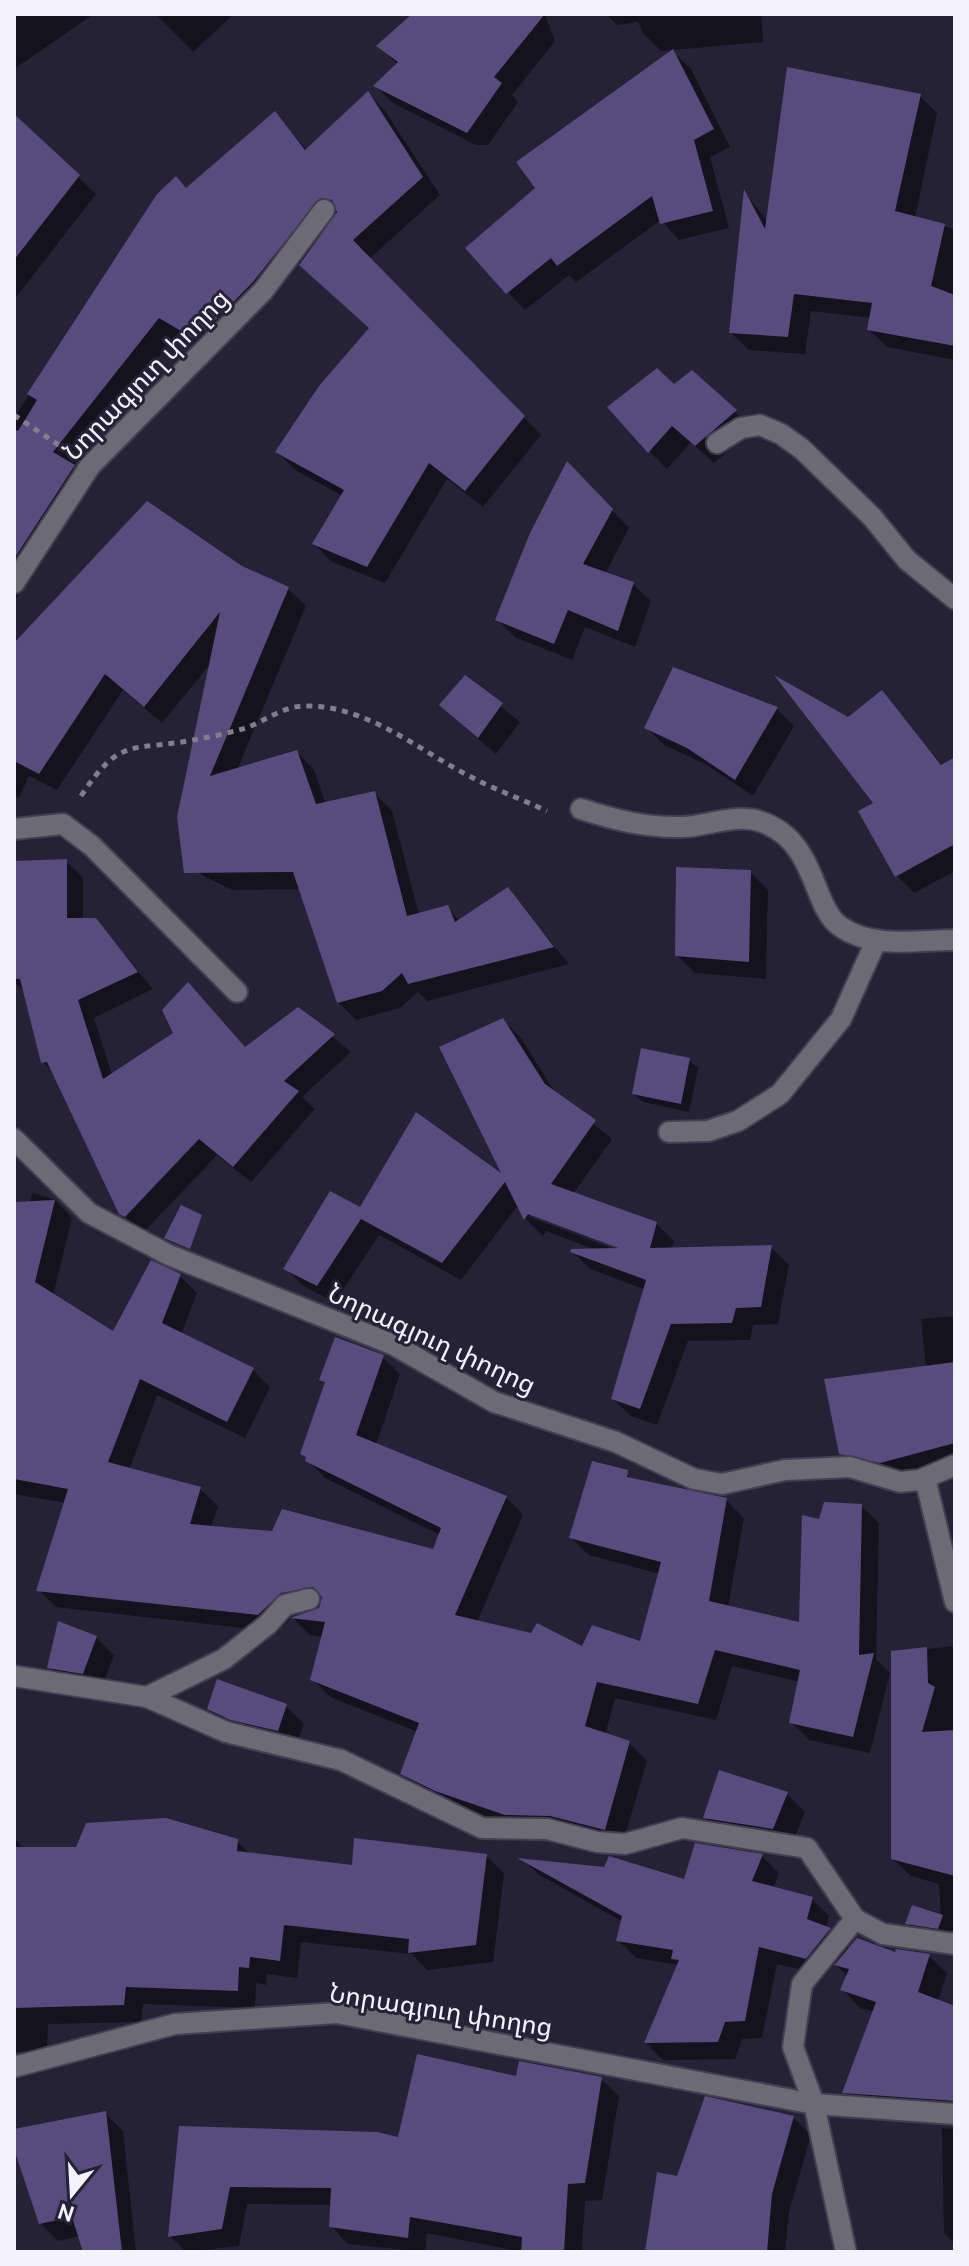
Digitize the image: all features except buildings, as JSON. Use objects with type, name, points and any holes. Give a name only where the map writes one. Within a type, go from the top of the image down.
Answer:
[{"type":"street","name":"Նորագյուղ փողոց","points":[[14,583],[90,466],[263,291],[324,210]]},
{"type":"street","points":[[717,443],[741,428],[760,425],[802,449],[872,517],[907,560],[955,599]]},
{"type":"street","points":[[581,809],[626,824],[684,827],[731,819],[761,822],[778,831],[811,868],[824,903],[839,927],[876,941],[955,940]]},
{"type":"street","points":[[14,829],[63,824],[102,855],[159,917],[237,992]]},
{"type":"street","points":[[669,1132],[708,1131],[738,1121],[780,1094],[841,1019],[876,941]]},
{"type":"street","name":"Նորագյուղ փողոց","points":[[14,1139],[89,1213],[169,1255],[394,1345],[494,1402],[616,1442],[694,1479],[722,1484],[785,1470],[850,1467],[900,1482],[925,1478],[955,1465]]},
{"type":"street","points":[[925,1478],[955,1602]]},
{"type":"street","points":[[147,1697],[224,1659],[268,1624],[285,1605],[309,1599]]},
{"type":"street","points":[[14,1676],[147,1697],[226,1732],[341,1760],[482,1828],[547,1829],[597,1842],[625,1844],[682,1828],[807,1848],[855,1919],[883,1934],[955,1944]]},
{"type":"street","points":[[846,2252],[814,2104],[793,2047],[802,1984],[855,1919]]},
{"type":"street","name":"Նորագյուղ փողոց","points":[[14,2067],[175,2024],[337,2013],[814,2104],[955,2114]]},
{"type":"path","points":[[14,415],[90,466]]},
{"type":"path","points":[[63,824],[113,755],[141,744],[191,741],[248,727],[273,714],[302,706],[342,711],[373,721],[470,777],[547,811],[581,809]]}]
